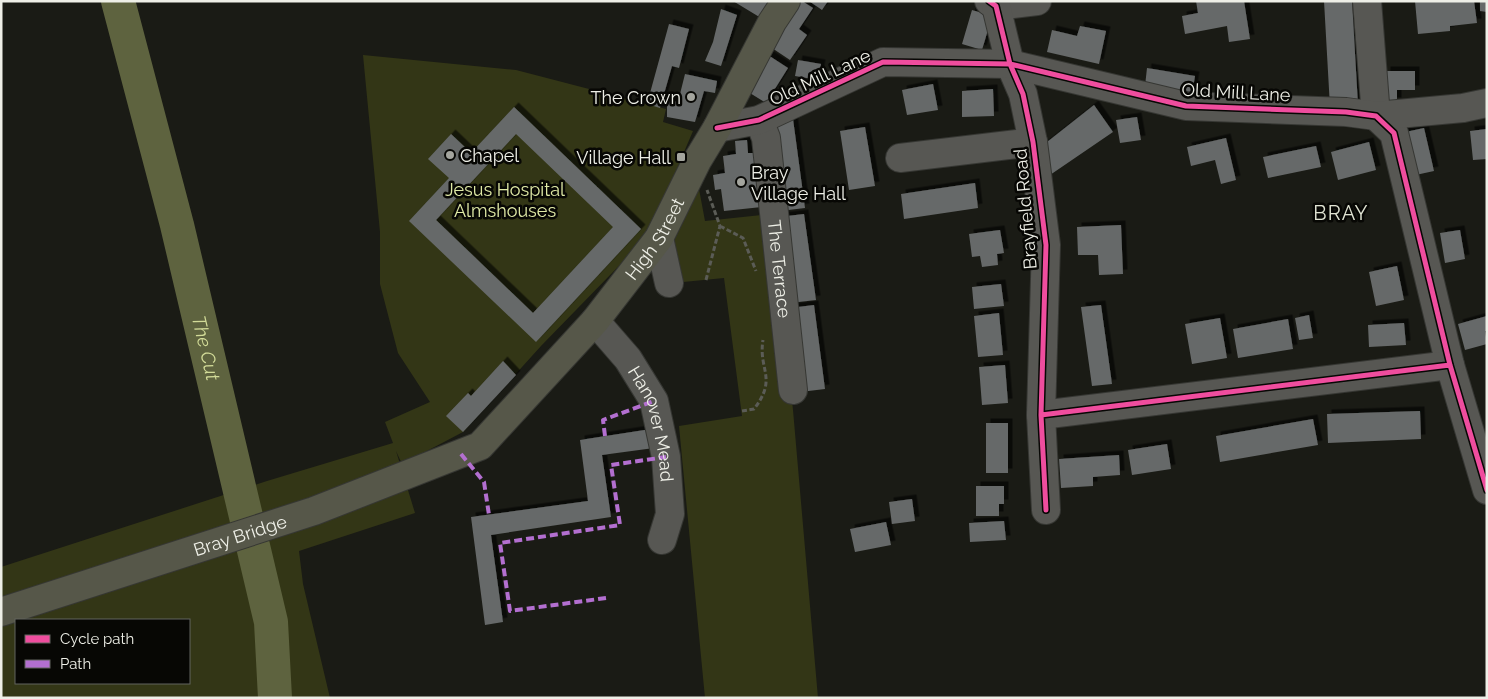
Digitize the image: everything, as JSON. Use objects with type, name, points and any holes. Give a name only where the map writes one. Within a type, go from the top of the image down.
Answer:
[{"type":"main road","name":"High Street","points":[[480,446],[596,321],[659,238],[697,161],[717,128],[772,22],[786,1]]},
{"type":"main road","name":"Bray Bridge","points":[[1,612],[314,511],[480,446]]},
{"type":"street","points":[[992,4],[1036,1]]},
{"type":"street","points":[[1367,1],[1376,116],[1394,133],[1450,364],[1482,458],[1487,490]]},
{"type":"street","name":"Brayfield Road","points":[[992,4],[1010,64],[1023,94],[1033,142],[1046,245],[1041,415],[1046,510]]},
{"type":"street","name":"Old Mill Lane","points":[[717,128],[759,120],[883,62],[1010,64],[1186,106],[1346,112],[1376,116],[1464,108],[1487,103]]},
{"type":"street","name":"The Terrace","points":[[759,120],[766,138],[793,390]]},
{"type":"street","points":[[900,158],[1033,142]]},
{"type":"street","points":[[659,238],[670,283]]},
{"type":"street","name":"Hanover Mead","points":[[596,321],[628,359],[654,401],[666,457],[670,514],[662,540]]},
{"type":"street","points":[[1041,415],[1450,364]]},
{"type":"path","points":[[697,161],[720,226],[706,280]]},
{"type":"path","points":[[720,226],[743,238],[758,278]]},
{"type":"path","points":[[742,410],[754,409],[761,400],[767,382],[762,348],[764,339]]},
{"type":"green space","name":"Jesus Hospital Almshouses","points":[[363,55],[516,70],[666,109],[663,122],[693,131],[648,236],[541,346],[463,432],[402,464],[396,451],[415,513],[299,551],[303,584],[330,698],[1,698],[1,567],[267,481],[393,443],[385,422],[430,402],[398,353],[380,284],[380,232]]},
{"type":"green space","points":[[699,189],[705,221],[772,214],[793,410],[818,698],[705,698],[679,426],[742,416],[724,278],[673,283],[672,245]]},
{"type":"building","points":[[733,1],[771,1],[761,18]]},
{"type":"building","points":[[799,1],[813,8],[799,29],[807,35],[790,60],[769,46]]},
{"type":"building","points":[[809,1],[828,1],[822,10]]},
{"type":"building","points":[[1196,1],[1244,1],[1250,39],[1229,42],[1227,26],[1185,34],[1182,16],[1198,13]]},
{"type":"building","points":[[1324,1],[1352,1],[1358,105],[1330,107]]},
{"type":"building","points":[[1415,1],[1474,1],[1477,23],[1450,26],[1450,31],[1418,34]]},
{"type":"building","points":[[1480,1],[1487,1],[1487,12],[1480,11]]},
{"type":"building","points":[[721,9],[737,15],[721,66],[705,61],[713,42]]},
{"type":"building","points":[[972,10],[992,16],[982,50],[962,44]]},
{"type":"building","points":[[669,24],[689,29],[679,68],[672,66],[660,108],[647,104]]},
{"type":"building","points":[[1080,26],[1106,31],[1099,64],[1047,52],[1052,30],[1077,36]]},
{"type":"building","points":[[768,55],[788,68],[766,103],[745,90]]},
{"type":"building","points":[[798,60],[821,64],[818,80],[795,76]]},
{"type":"building","points":[[1147,68],[1195,76],[1192,94],[1145,86]]},
{"type":"building","points":[[1386,71],[1415,71],[1415,90],[1397,90],[1397,102],[1385,102]]},
{"type":"building","name":"The Crown","points":[[685,74],[717,81],[715,93],[704,91],[695,122],[667,117],[667,100],[678,102]]},
{"type":"building","points":[[933,84],[938,110],[907,115],[902,90]]},
{"type":"building","points":[[993,89],[994,116],[962,117],[962,91]]},
{"type":"building","points":[[1094,105],[1113,132],[1050,175],[1042,146]]},
{"type":"building","name":"Jesus Hospital Almshouses","points":[[514,107],[641,229],[536,342],[409,221],[449,178],[428,159],[451,134],[471,153]],"holes":[[[516,134],[613,227],[533,313],[436,220]]]},
{"type":"building","points":[[1137,117],[1141,140],[1120,143],[1116,120]]},
{"type":"building","points":[[793,119],[805,208],[780,211],[769,122]]},
{"type":"building","points":[[865,127],[875,186],[849,190],[840,131]]},
{"type":"building","points":[[1424,128],[1434,171],[1411,176],[1401,133]]},
{"type":"building","points":[[1487,129],[1487,159],[1473,160],[1470,131]]},
{"type":"building","points":[[1226,138],[1236,180],[1221,184],[1215,160],[1191,166],[1187,147]]},
{"type":"building","name":"Bray Village Hall","points":[[747,140],[748,153],[754,153],[770,206],[724,211],[721,189],[715,190],[713,175],[725,173],[723,156],[736,154],[735,141]]},
{"type":"building","points":[[1369,142],[1376,170],[1338,180],[1331,152]]},
{"type":"building","points":[[1316,146],[1321,167],[1268,178],[1263,157]]},
{"type":"building","points":[[975,183],[978,208],[904,219],[901,194]]},
{"type":"building","points":[[804,214],[816,300],[790,303],[779,217]]},
{"type":"building","points":[[1121,225],[1123,274],[1099,275],[1098,255],[1078,255],[1077,227]]},
{"type":"building","points":[[1000,230],[1004,253],[997,254],[998,265],[982,267],[980,256],[972,257],[969,234]]},
{"type":"building","points":[[1460,230],[1465,259],[1445,263],[1440,233]]},
{"type":"building","points":[[1397,266],[1404,300],[1376,306],[1369,272]]},
{"type":"building","points":[[1001,284],[1004,306],[974,309],[972,287]]},
{"type":"building","points":[[814,305],[825,389],[800,392],[790,308]]},
{"type":"building","points":[[1101,305],[1112,384],[1092,386],[1081,307]]},
{"type":"building","points":[[999,313],[1003,355],[978,357],[974,316]]},
{"type":"building","points":[[1309,315],[1313,338],[1299,340],[1295,318]]},
{"type":"building","points":[[1487,316],[1487,331],[1485,331],[1487,344],[1465,350],[1458,324]]},
{"type":"building","points":[[1220,318],[1227,358],[1192,364],[1185,324]]},
{"type":"building","points":[[1288,319],[1293,349],[1238,358],[1233,329]]},
{"type":"building","points":[[1404,323],[1406,345],[1369,347],[1368,325]]},
{"type":"building","points":[[503,361],[516,375],[463,432],[446,416],[468,393],[471,396]]},
{"type":"building","points":[[1005,365],[1008,403],[982,405],[979,367]]},
{"type":"building","points":[[1420,411],[1421,439],[1328,443],[1327,414]]},
{"type":"building","points":[[1313,419],[1318,445],[1220,462],[1216,436]]},
{"type":"building","points":[[986,423],[1008,423],[1008,473],[986,473]]},
{"type":"building","points":[[651,429],[654,448],[602,455],[611,517],[491,535],[503,622],[485,625],[471,517],[588,501],[580,440]]},
{"type":"building","points":[[1167,444],[1171,469],[1132,475],[1128,450]]},
{"type":"building","points":[[1119,455],[1120,475],[1093,477],[1093,486],[1061,488],[1059,459]]},
{"type":"building","points":[[976,486],[1004,486],[1004,504],[999,504],[999,516],[976,516]]},
{"type":"building","points":[[912,499],[915,521],[892,524],[889,502]]},
{"type":"building","points":[[1004,521],[1006,540],[970,542],[969,523]]},
{"type":"building","points":[[886,522],[891,545],[855,552],[850,529]]},
{"type":"waterway","name":"The Cut","points":[[118,1],[177,225],[271,622],[275,698]]},
{"type":"marked path","points":[[605,436],[603,420],[654,401]]},
{"type":"marked path","points":[[461,454],[484,482],[489,515]]},
{"type":"marked path","points":[[606,598],[510,611],[500,543],[620,525],[611,465],[666,457]]},
{"type":"cycle path","points":[[989,1],[996,6],[1010,64],[1023,94],[1033,142],[1046,245],[1041,415],[1046,510]]},
{"type":"cycle path","points":[[717,128],[759,120],[883,62],[1010,64],[1186,106],[1346,112],[1376,116],[1394,133],[1450,365],[1487,490]]},
{"type":"cycle path","points":[[1041,415],[1450,365]]},
{"type":"place","name":"The Crown","points":[[691,97]]},
{"type":"place","name":"Chapel","points":[[450,155]]},
{"type":"place","name":"Village Hall","points":[[681,157]]},
{"type":"place","name":"Bray Village Hall","points":[[741,182]]},
{"type":"district","name":"BRAY","points":[[1341,213]]}]
